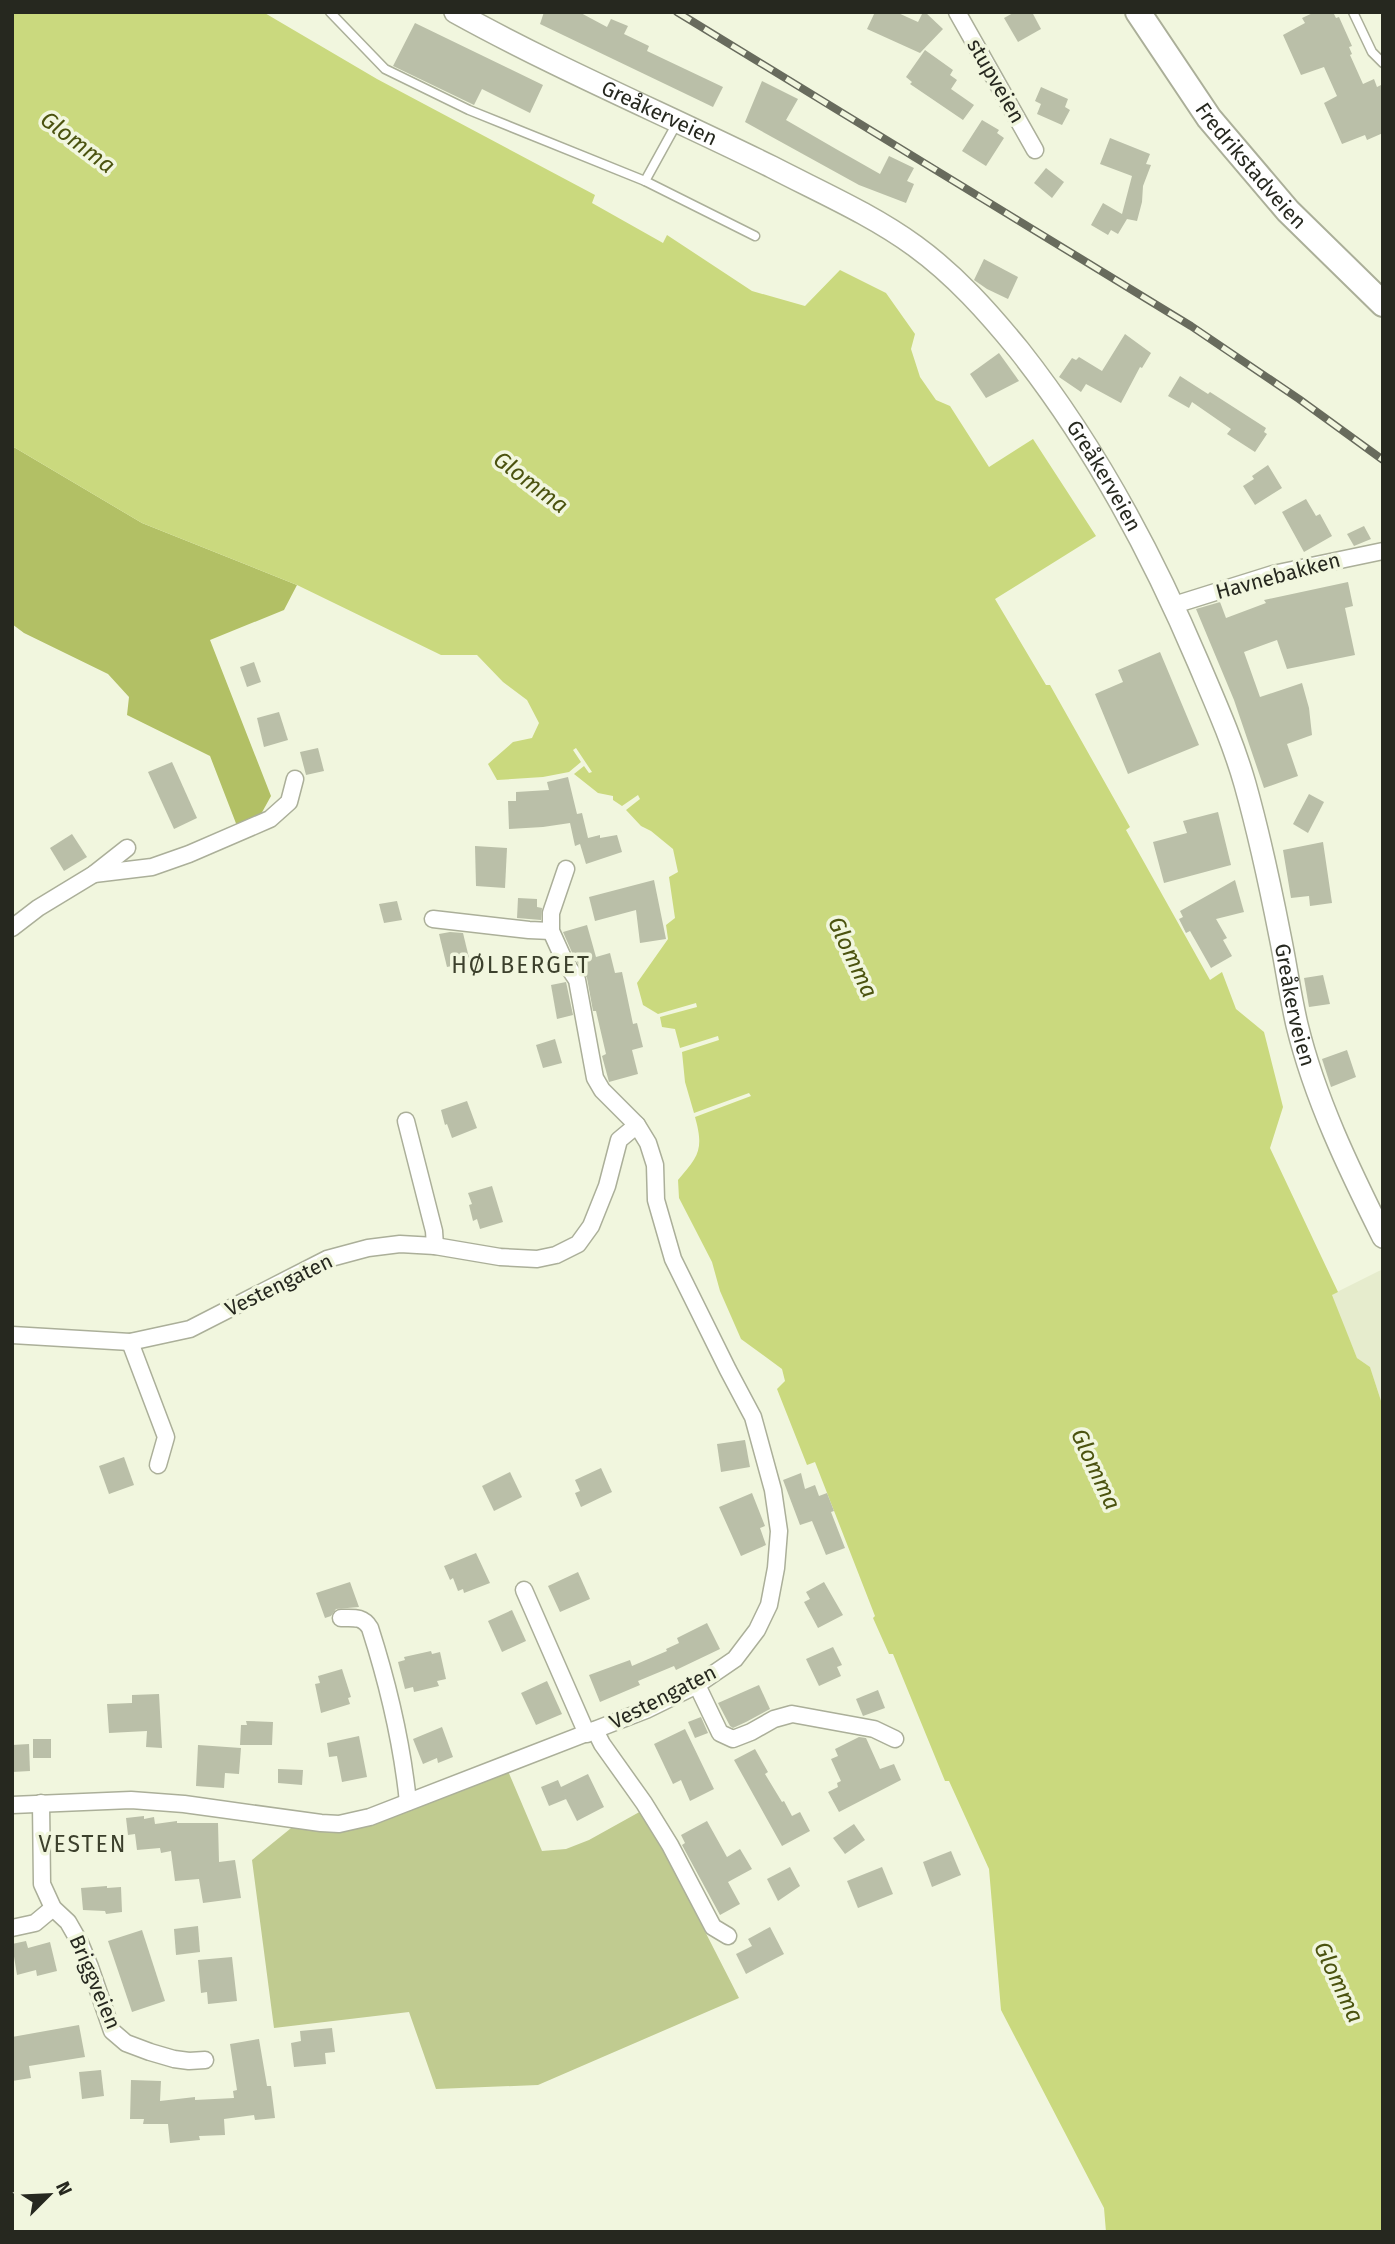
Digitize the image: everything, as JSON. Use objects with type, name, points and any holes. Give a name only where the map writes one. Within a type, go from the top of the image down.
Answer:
[{"type":"main road","name":"Greåkerveien","points":[[455,12],[506,40],[678,121],[886,227],[916,247],[970,293],[1036,372],[1086,444],[1145,547],[1174,605],[1225,727],[1261,844],[1297,1026],[1308,1064],[1324,1109],[1383,1237]]},
{"type":"main road","name":"Fredrikstadveien","points":[[1138,12],[1209,118],[1288,211],[1383,304]]},
{"type":"street","name":"stupveien","points":[[957,12],[1035,150]]},
{"type":"street","name":"Havnebakken","points":[[1174,605],[1273,574],[1383,551]]},
{"type":"street","points":[[94,874],[152,867],[270,819],[289,802],[295,779]]},
{"type":"street","points":[[12,928],[38,908],[94,874],[127,848]]},
{"type":"street","points":[[433,919],[551,931],[551,913],[566,869]]},
{"type":"street","name":"Vestengaten","points":[[12,1805],[144,1801],[321,1823],[339,1824],[370,1817],[646,1710],[697,1685],[734,1659],[757,1630],[769,1605],[779,1531],[773,1490],[753,1417],[673,1259],[656,1200],[655,1165],[648,1143],[636,1125],[602,1090],[595,1078],[577,980],[551,931]]},
{"type":"street","points":[[406,1121],[434,1231],[435,1246]]},
{"type":"street","name":"Vestengaten","points":[[12,1335],[130,1342],[190,1329],[327,1259],[368,1248],[400,1244],[435,1246],[500,1257],[537,1259],[556,1255],[578,1244],[591,1226],[607,1186],[619,1140],[636,1125]]},
{"type":"street","points":[[130,1342],[166,1437],[158,1465]]},
{"type":"street","points":[[524,1590],[591,1732],[657,1824],[713,1927],[729,1936]]},
{"type":"street","points":[[341,1618],[361,1619],[370,1628],[389,1699],[408,1802]]},
{"type":"street","points":[[697,1685],[720,1733],[733,1739],[774,1719],[792,1714],[874,1729],[895,1739]]},
{"type":"street","name":"Briggveien","points":[[41,1803],[42,1884],[53,1908],[68,1922],[80,1943],[112,2031],[126,2043],[150,2052],[189,2061],[205,2060]]},
{"type":"street","points":[[12,1928],[35,1923],[53,1908]]},
{"type":"lane","points":[[330,12],[385,69],[469,110],[645,181],[755,236]]},
{"type":"lane","points":[[1353,12],[1373,52],[1383,63]]},
{"type":"lane","points":[[645,181],[678,121]]},
{"type":"shaded area","points":[[12,446],[142,523],[297,585],[284,610],[210,640],[271,796],[260,816],[237,826],[210,756],[127,715],[129,697],[108,674],[24,633],[12,624]]},
{"type":"shaded area","points":[[1383,1269],[1383,1407],[1370,1367],[1357,1358],[1331,1295]]},
{"type":"shaded area","points":[[508,1771],[542,1851],[566,1849],[589,1840],[643,1810],[739,1998],[538,2085],[436,2089],[409,2012],[274,2028],[252,1860],[301,1820],[321,1823]]},
{"type":"water","name":"Glomma","points":[[12,12],[263,12],[377,79],[595,195],[592,203],[663,243],[667,235],[752,291],[805,306],[840,270],[886,293],[915,334],[911,349],[920,377],[936,400],[950,406],[989,467],[1033,439],[1096,536],[995,599],[1046,685],[1050,685],[1130,827],[1126,830],[1210,980],[1222,972],[1236,1009],[1264,1032],[1283,1107],[1270,1148],[1338,1292],[1332,1295],[1357,1358],[1370,1367],[1383,1407],[1383,2232],[1106,2232],[1104,2208],[1001,2010],[989,1869],[949,1781],[945,1781],[893,1654],[889,1654],[873,1618],[875,1616],[815,1462],[807,1465],[777,1389],[785,1381],[782,1369],[741,1339],[720,1291],[712,1262],[679,1198],[678,1180],[698,1152],[699,1137],[695,1117],[751,1096],[749,1093],[694,1113],[685,1082],[682,1052],[719,1040],[718,1036],[680,1048],[675,1029],[662,1027],[660,1017],[697,1007],[696,1003],[658,1014],[643,1005],[637,983],[668,939],[666,925],[675,918],[669,877],[678,872],[673,849],[641,826],[626,810],[640,799],[638,795],[622,806],[613,800],[613,796],[598,793],[574,774],[584,766],[589,773],[592,772],[576,748],[573,750],[581,762],[569,772],[497,780],[488,764],[513,742],[532,738],[539,723],[527,700],[503,682],[477,655],[441,655],[297,585],[142,523],[12,446]]},
{"type":"building","points":[[544,12],[579,12],[607,27],[611,19],[628,26],[624,34],[649,46],[647,51],[723,87],[713,107],[540,24]]},
{"type":"building","points":[[875,12],[896,12],[918,22],[925,12],[943,29],[920,53],[867,29]]},
{"type":"building","points":[[1015,12],[1032,12],[1041,29],[1018,42],[1004,18]]},
{"type":"building","points":[[1315,12],[1333,12],[1336,18],[1339,17],[1352,46],[1349,47],[1352,54],[1350,55],[1363,84],[1374,79],[1377,87],[1383,84],[1383,133],[1367,140],[1365,135],[1342,144],[1324,103],[1337,96],[1324,67],[1301,75],[1283,35],[1305,23],[1302,18]]},
{"type":"building","points":[[415,23],[543,85],[530,113],[482,89],[474,105],[393,66]]},
{"type":"building","points":[[925,50],[953,70],[950,75],[957,80],[951,89],[974,105],[963,120],[910,84],[912,82],[906,77]]},
{"type":"building","points":[[762,81],[798,99],[786,120],[836,149],[880,174],[889,156],[914,168],[907,181],[914,184],[906,203],[859,185],[745,122]]},
{"type":"building","points":[[1041,87],[1068,99],[1065,107],[1070,110],[1062,125],[1037,114],[1041,104],[1035,101]]},
{"type":"building","points":[[982,120],[999,130],[997,133],[1004,138],[986,166],[962,151]]},
{"type":"building","points":[[1110,138],[1150,154],[1146,164],[1151,165],[1143,186],[1137,221],[1127,219],[1118,234],[1111,230],[1108,235],[1091,225],[1103,203],[1122,214],[1132,176],[1100,164]]},
{"type":"building","points":[[1046,168],[1064,182],[1052,198],[1034,183]]},
{"type":"building","points":[[984,259],[1018,277],[1008,299],[974,280]]},
{"type":"building","points":[[1125,334],[1151,353],[1142,368],[1140,367],[1121,403],[1086,384],[1081,392],[1059,377],[1072,358],[1076,360],[1079,357],[1102,371]]},
{"type":"building","points":[[999,353],[1019,381],[986,398],[970,374]]},
{"type":"building","points":[[1180,376],[1266,428],[1264,432],[1267,434],[1255,452],[1227,434],[1231,429],[1192,402],[1189,408],[1168,396]]},
{"type":"building","points":[[1268,465],[1282,488],[1255,505],[1243,486]]},
{"type":"building","points":[[1306,499],[1316,516],[1320,514],[1332,536],[1304,552],[1282,512]]},
{"type":"building","points":[[1364,526],[1371,539],[1354,546],[1347,534]]},
{"type":"building","points":[[1348,582],[1353,606],[1345,608],[1355,655],[1287,669],[1277,640],[1244,652],[1260,697],[1302,683],[1309,708],[1312,735],[1287,744],[1298,776],[1264,788],[1234,700],[1196,609],[1220,602],[1226,618],[1266,603],[1264,600]]},
{"type":"building","points":[[1160,652],[1199,745],[1128,774],[1095,694],[1123,682],[1118,670]]},
{"type":"building","points":[[254,662],[261,682],[247,687],[240,667]]},
{"type":"building","points":[[279,712],[288,740],[264,747],[257,718]]},
{"type":"building","points":[[318,748],[324,771],[306,775],[300,752]]},
{"type":"building","points":[[172,762],[197,818],[174,829],[148,772]]},
{"type":"building","points":[[568,777],[577,814],[582,813],[588,838],[617,835],[622,852],[586,864],[580,844],[575,846],[570,823],[509,829],[508,801],[516,801],[516,792],[549,790],[547,782]]},
{"type":"building","points":[[1309,794],[1324,802],[1308,833],[1293,824]]},
{"type":"building","points":[[1218,812],[1231,865],[1164,883],[1153,842],[1187,833],[1183,821]]},
{"type":"building","points":[[72,834],[87,857],[64,871],[50,848]]},
{"type":"building","points":[[1323,842],[1332,903],[1310,906],[1309,896],[1291,898],[1283,850]]},
{"type":"building","points":[[475,846],[507,848],[505,888],[476,886]]},
{"type":"building","points":[[654,880],[666,939],[640,943],[636,910],[595,921],[589,897]]},
{"type":"building","points":[[1235,880],[1244,912],[1216,919],[1227,938],[1223,940],[1232,956],[1211,968],[1190,931],[1186,933],[1179,919],[1183,917],[1180,911]]},
{"type":"building","points":[[518,898],[537,899],[537,907],[542,908],[541,920],[517,918]]},
{"type":"building","points":[[397,901],[402,920],[384,923],[379,904]]},
{"type":"building","points":[[587,925],[596,957],[610,953],[615,973],[622,972],[633,1024],[637,1023],[643,1047],[632,1050],[638,1074],[609,1082],[602,1056],[606,1054],[596,1011],[593,1011],[587,978],[563,932]]},
{"type":"building","points":[[463,933],[470,962],[447,967],[439,934]]},
{"type":"building","points":[[1323,975],[1330,1004],[1309,1007],[1304,978]]},
{"type":"building","points":[[566,982],[573,1015],[557,1019],[551,985]]},
{"type":"building","points":[[555,1039],[562,1063],[543,1068],[536,1045]]},
{"type":"building","points":[[1347,1050],[1356,1077],[1331,1087],[1322,1059]]},
{"type":"building","points":[[467,1101],[477,1128],[452,1138],[441,1110]]},
{"type":"building","points":[[492,1186],[503,1222],[480,1229],[477,1219],[473,1221],[468,1193]]},
{"type":"building","points":[[745,1440],[750,1467],[721,1472],[717,1444]]},
{"type":"building","points":[[124,1457],[134,1485],[109,1494],[99,1466]]},
{"type":"building","points":[[601,1468],[612,1492],[581,1507],[575,1493],[580,1491],[575,1480]]},
{"type":"building","points":[[510,1472],[522,1497],[494,1511],[482,1486]]},
{"type":"building","points":[[801,1473],[805,1489],[815,1485],[819,1496],[827,1493],[834,1511],[831,1512],[845,1548],[826,1555],[812,1521],[800,1525],[783,1480]]},
{"type":"building","points":[[752,1493],[765,1526],[760,1528],[766,1545],[741,1556],[719,1507]]},
{"type":"building","points":[[476,1553],[490,1583],[464,1593],[463,1589],[458,1591],[444,1566]]},
{"type":"building","points":[[578,1572],[590,1599],[560,1612],[548,1586]]},
{"type":"building","points":[[350,1582],[359,1607],[336,1609],[331,1616],[325,1618],[316,1593]]},
{"type":"building","points":[[824,1582],[843,1615],[818,1628],[804,1602],[810,1599],[806,1592]]},
{"type":"building","points":[[512,1610],[526,1641],[502,1652],[488,1621]]},
{"type":"building","points":[[707,1623],[720,1649],[676,1670],[674,1666],[638,1681],[640,1685],[600,1702],[589,1675],[630,1660],[632,1666],[667,1651],[666,1649],[679,1643],[677,1638]]},
{"type":"building","points":[[833,1647],[842,1665],[837,1667],[841,1676],[819,1686],[806,1659]]},
{"type":"building","points":[[431,1651],[432,1654],[440,1652],[446,1679],[437,1681],[439,1686],[414,1692],[413,1687],[405,1689],[398,1662],[405,1660],[404,1657]]},
{"type":"building","points":[[342,1669],[351,1697],[348,1698],[350,1704],[321,1713],[315,1684],[320,1683],[318,1676]]},
{"type":"building","points":[[547,1681],[562,1714],[536,1725],[521,1693]]},
{"type":"building","points":[[759,1685],[770,1709],[733,1728],[718,1703]]},
{"type":"building","points":[[878,1690],[885,1708],[863,1716],[856,1699]]},
{"type":"building","points":[[159,1694],[162,1748],[146,1747],[147,1731],[109,1733],[107,1704],[132,1703],[132,1695]]},
{"type":"building","points":[[701,1717],[708,1733],[695,1738],[688,1722]]},
{"type":"building","points":[[246,1721],[273,1722],[272,1745],[240,1745],[241,1725],[247,1725]]},
{"type":"building","points":[[442,1727],[453,1757],[438,1763],[437,1758],[423,1764],[413,1739]]},
{"type":"building","points":[[685,1729],[714,1789],[690,1801],[681,1780],[673,1784],[654,1744]]},
{"type":"building","points":[[359,1736],[367,1777],[342,1782],[337,1756],[329,1757],[327,1743]]},
{"type":"building","points":[[859,1737],[866,1738],[880,1769],[894,1764],[901,1780],[839,1812],[828,1792],[838,1787],[837,1783],[841,1781],[831,1759],[838,1756],[835,1749]]},
{"type":"building","points":[[33,1739],[51,1739],[51,1758],[33,1758]]},
{"type":"building","points":[[29,1744],[30,1771],[12,1772],[12,1745]]},
{"type":"building","points":[[198,1745],[241,1748],[239,1774],[225,1773],[224,1788],[196,1786]]},
{"type":"building","points":[[755,1749],[768,1772],[765,1774],[782,1802],[784,1801],[792,1816],[800,1812],[810,1831],[782,1846],[734,1760]]},
{"type":"building","points":[[278,1769],[303,1770],[302,1785],[278,1783]]},
{"type":"building","points":[[588,1774],[604,1807],[577,1821],[566,1799],[549,1806],[541,1787],[558,1780],[561,1787]]},
{"type":"building","points":[[144,1816],[144,1819],[154,1817],[155,1824],[177,1821],[218,1823],[219,1862],[235,1860],[241,1898],[203,1903],[199,1879],[175,1881],[171,1851],[161,1853],[160,1848],[137,1850],[135,1834],[128,1835],[126,1818]]},
{"type":"building","points":[[707,1821],[727,1857],[740,1849],[752,1869],[728,1882],[740,1904],[720,1915],[682,1845],[685,1843],[681,1835]]},
{"type":"building","points":[[854,1824],[865,1840],[845,1854],[833,1838]]},
{"type":"building","points":[[951,1851],[961,1875],[932,1887],[923,1862]]},
{"type":"building","points":[[790,1867],[800,1886],[778,1901],[767,1879]]},
{"type":"building","points":[[882,1867],[893,1894],[858,1908],[847,1881]]},
{"type":"building","points":[[121,1887],[122,1912],[106,1914],[105,1911],[83,1910],[81,1888]]},
{"type":"building","points":[[198,1926],[200,1952],[176,1955],[174,1929]]},
{"type":"building","points":[[770,1927],[784,1954],[746,1974],[736,1954],[752,1946],[748,1939]]},
{"type":"building","points":[[142,1930],[165,2001],[132,2012],[108,1941]]},
{"type":"building","points":[[26,1941],[28,1948],[50,1942],[57,1971],[37,1976],[36,1970],[17,1975],[12,1944]]},
{"type":"building","points":[[232,1957],[237,2001],[208,2004],[207,1992],[201,1993],[198,1960]]},
{"type":"building","points":[[79,2025],[85,2057],[29,2066],[31,2078],[12,2081],[12,2037]]},
{"type":"building","points":[[332,2028],[335,2052],[325,2053],[326,2064],[294,2067],[291,2043],[301,2041],[300,2031]]},
{"type":"building","points":[[259,2039],[267,2086],[271,2086],[275,2118],[255,2120],[254,2115],[224,2119],[225,2135],[199,2136],[200,2140],[170,2143],[168,2124],[143,2124],[144,2119],[130,2119],[131,2080],[161,2081],[160,2101],[195,2097],[195,2100],[234,2098],[233,2091],[237,2090],[230,2044]]},
{"type":"building","points":[[101,2070],[104,2096],[82,2099],[79,2072]]},
{"type":"railway","points":[[677,12],[1191,326],[1383,460]]},
{"type":"district","name":"HØLBERGET","points":[[521,965]]},
{"type":"district","name":"VESTEN","points":[[83,1844]]}]
